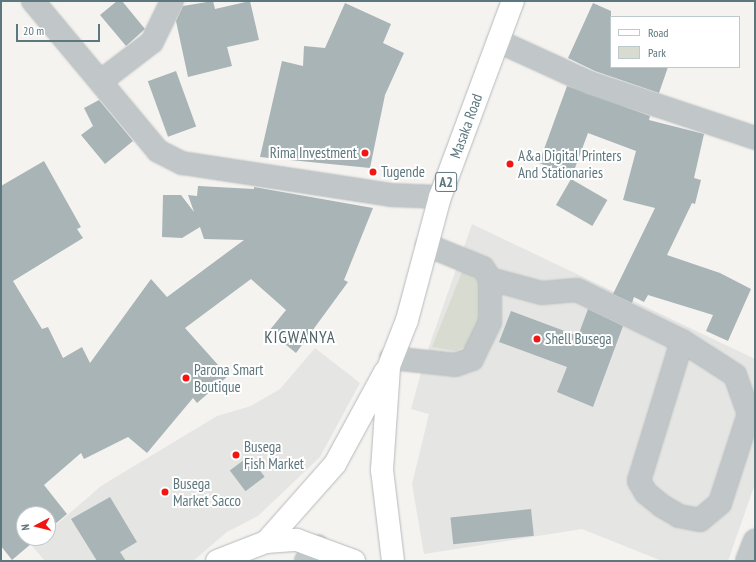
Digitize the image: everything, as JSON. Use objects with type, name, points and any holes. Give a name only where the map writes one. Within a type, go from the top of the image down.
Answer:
[{"type":"main road","name":"Masaka Road","points":[[390,362],[406,320],[440,196],[512,1]]},
{"type":"main road","name":"A2","points":[[266,542],[334,464],[390,362]]},
{"type":"main road","name":"A2","points":[[390,362],[382,470],[393,561]]},
{"type":"main road","name":"A2","points":[[217,561],[266,542],[297,540],[312,554],[354,561]]},
{"type":"street","points":[[33,1],[102,81],[158,151],[182,162],[391,196],[440,196]]},
{"type":"street","points":[[102,81],[152,42],[172,1]]},
{"type":"street","points":[[498,42],[590,83],[755,138]]},
{"type":"street","points":[[390,362],[455,366],[472,359],[490,322],[490,279],[483,268],[427,245]]},
{"type":"street","points":[[490,279],[542,293],[577,290],[682,341],[735,375],[749,414],[720,503],[700,520],[679,516],[662,506],[646,493],[638,480],[682,341]]},
{"type":"street","points":[[747,561],[755,540]]},
{"type":"shaded area","points":[[472,224],[755,359],[755,484],[728,561],[662,561],[582,529],[424,554],[412,484],[429,414],[411,409],[426,355]]},
{"type":"shaded area","name":"Busega Fish Market","points":[[315,348],[360,383],[320,457],[258,516],[227,532],[193,561],[45,561],[32,546],[56,546],[56,525],[101,486],[217,416],[251,406],[280,389]]},
{"type":"green space","points":[[463,269],[483,285],[478,341],[455,351],[432,347]]},
{"type":"building","points":[[117,1],[122,1],[145,29],[126,46],[100,15]]},
{"type":"building","points":[[213,1],[215,9],[250,1],[259,40],[227,47],[232,66],[188,77],[176,21],[183,6]]},
{"type":"building","points":[[345,3],[391,24],[383,43],[404,53],[385,95],[370,168],[260,157],[282,61],[303,66],[304,46],[325,48]]},
{"type":"building","points":[[593,3],[611,11],[610,68],[668,68],[659,93],[595,71],[568,58]]},
{"type":"building","points":[[176,71],[196,126],[168,137],[148,81]]},
{"type":"building","points":[[567,86],[650,116],[649,120],[704,134],[694,178],[701,180],[695,204],[692,203],[667,255],[720,273],[751,289],[728,341],[706,331],[713,315],[648,295],[644,302],[634,297],[632,303],[613,294],[655,208],[623,200],[636,151],[588,133],[572,176],[539,163]]},
{"type":"building","points":[[99,100],[133,141],[105,164],[81,135],[93,126],[84,108]]},
{"type":"building","points":[[44,161],[81,227],[77,229],[83,238],[13,281],[42,329],[48,327],[63,358],[82,347],[90,363],[151,279],[167,297],[244,240],[204,239],[200,227],[182,238],[162,237],[163,195],[181,195],[194,212],[188,195],[197,196],[198,186],[254,189],[254,187],[373,208],[344,280],[348,282],[296,353],[269,331],[286,310],[251,279],[185,328],[228,376],[197,403],[193,398],[147,453],[128,437],[84,459],[81,453],[44,485],[67,514],[56,523],[56,506],[16,506],[16,546],[29,546],[12,560],[1,546],[1,186]]},
{"type":"building","points":[[571,179],[607,200],[592,226],[556,205]]},
{"type":"building","points":[[588,309],[623,326],[593,407],[557,392],[567,367],[499,342],[511,311],[578,336]]},
{"type":"building","points":[[249,456],[265,477],[245,491],[230,470]]},
{"type":"building","points":[[110,497],[137,542],[120,552],[126,561],[97,561],[71,519]]},
{"type":"building","points":[[531,509],[534,536],[453,544],[450,517]]},
{"type":"place","name":"Rima Investment","points":[[365,153]]},
{"type":"place","name":"A&a Digital Printers And Stationaries","points":[[510,164]]},
{"type":"place","name":"Tugende","points":[[373,172]]},
{"type":"place","name":"Shell Busega","points":[[537,339]]},
{"type":"place","name":"Parona Smart Boutique","points":[[186,378]]},
{"type":"place","name":"Busega Fish Market","points":[[236,455]]},
{"type":"place","name":"Busega Market Sacco","points":[[165,492]]},
{"type":"district","name":"KIGWANYA","points":[[300,338]]}]
